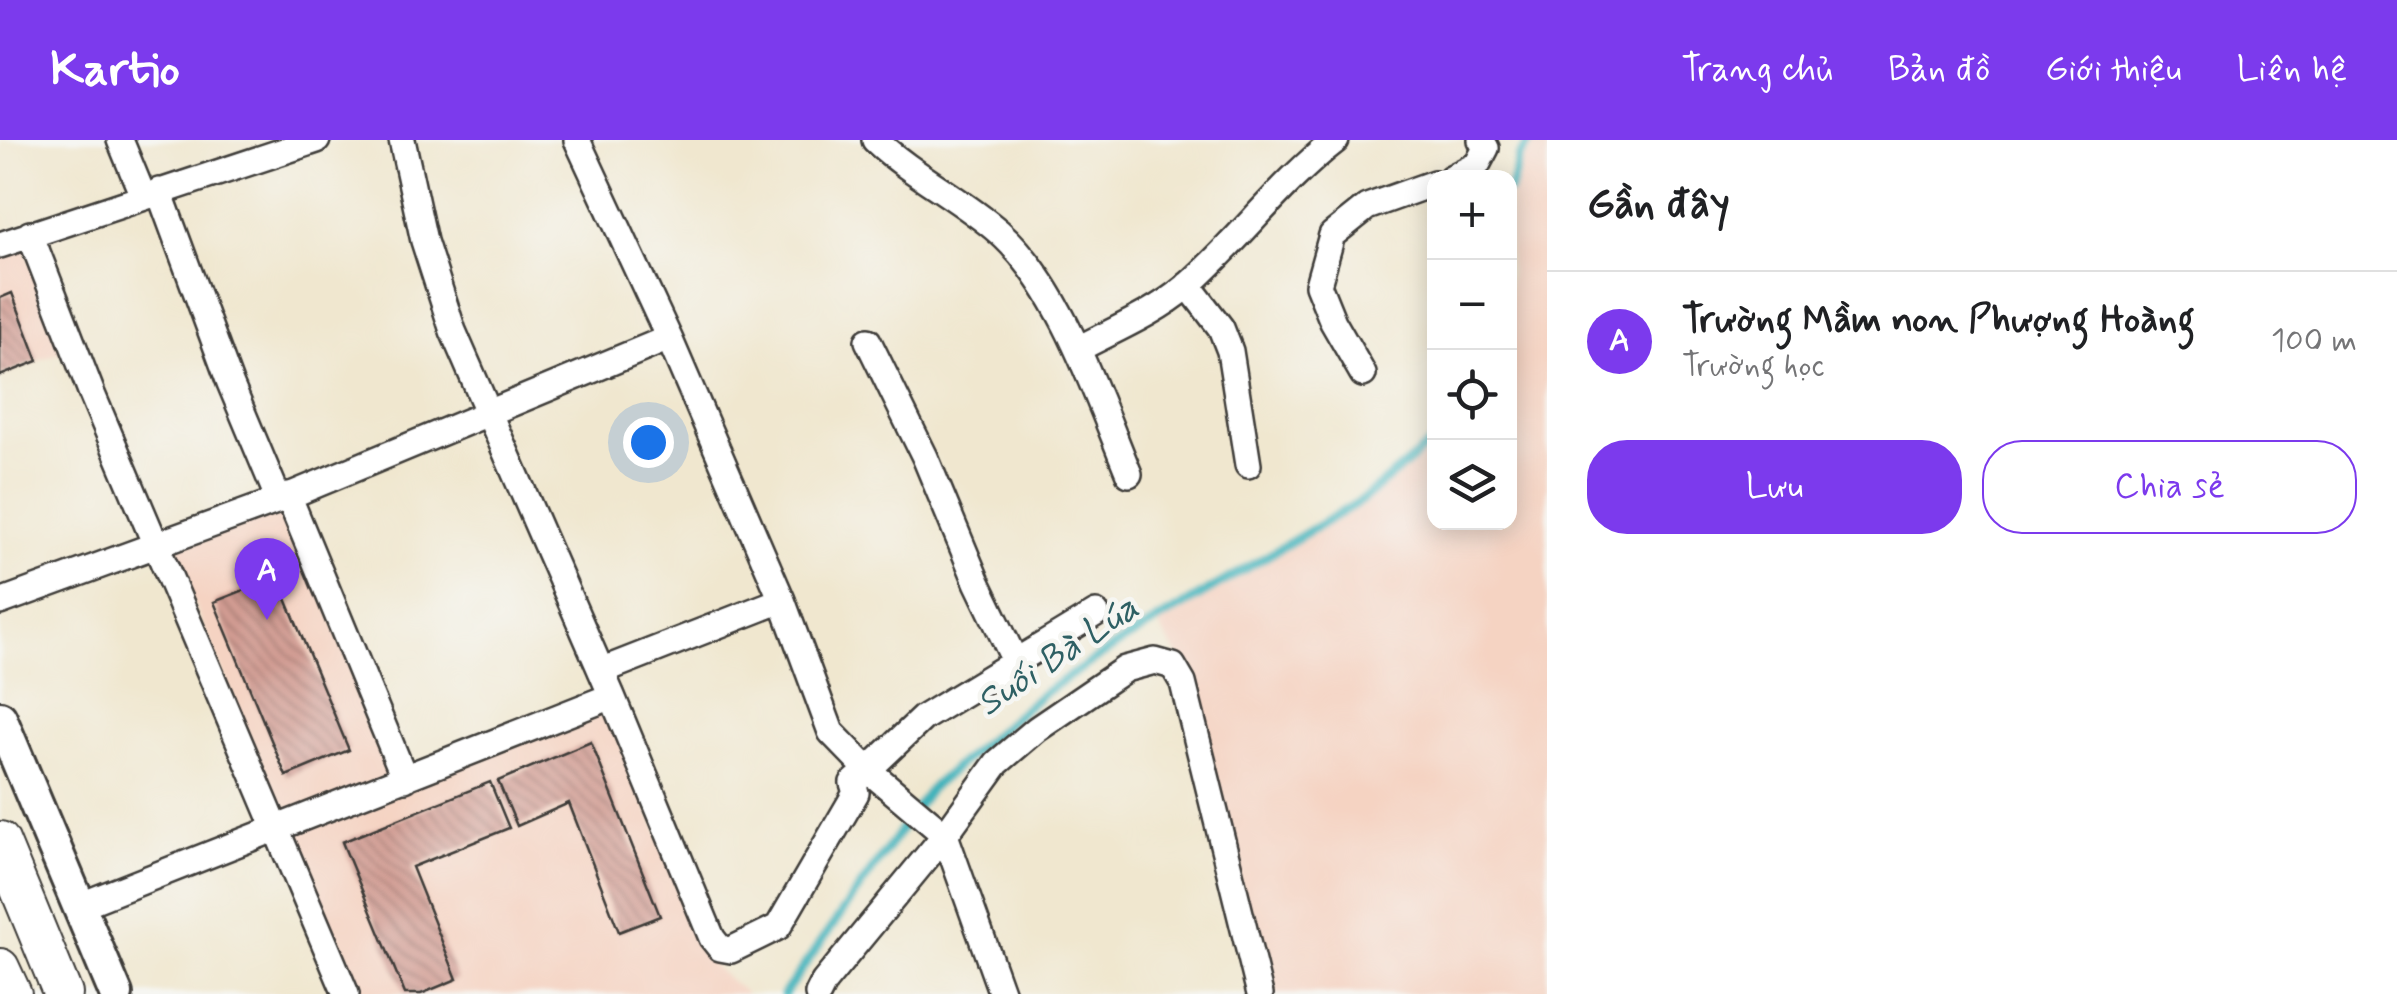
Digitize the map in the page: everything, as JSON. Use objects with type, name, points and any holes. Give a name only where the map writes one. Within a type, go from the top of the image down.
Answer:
[{"type":"highway","points":[[0,841],[63,994]]},
{"type":"highway","points":[[0,968],[12,994]]},
{"type":"main road","points":[[0,718],[116,994]]},
{"type":"street","points":[[120,140],[151,194],[405,779]]},
{"type":"street","points":[[0,245],[317,140]]},
{"type":"street","points":[[402,140],[453,331],[602,671],[694,897],[720,948],[731,950],[778,927],[856,794],[853,783],[923,718],[1096,614]]},
{"type":"street","points":[[576,140],[669,338],[782,600],[831,732],[868,770],[945,835],[1002,994]]},
{"type":"street","points":[[875,140],[1001,234],[1054,306],[1078,349],[1128,474]]},
{"type":"street","points":[[1078,349],[1160,305],[1188,284],[1271,198],[1336,140]]},
{"type":"street","points":[[1467,170],[1477,165],[1486,148],[1481,140]]},
{"type":"street","points":[[1363,374],[1333,322],[1318,285],[1332,235],[1367,206],[1427,186]]},
{"type":"street","points":[[30,234],[64,327],[346,994]]},
{"type":"street","points":[[1188,284],[1221,328],[1230,351],[1248,465]]},
{"type":"street","points":[[0,602],[283,497],[669,338]]},
{"type":"street","points":[[868,342],[925,457],[1016,663]]},
{"type":"street","points":[[602,671],[782,600]]},
{"type":"street","points":[[818,994],[997,763],[1125,669],[1155,660],[1174,666],[1183,684],[1260,994]]},
{"type":"street","points":[[79,906],[612,696]]},
{"type":"shaded area","points":[[1531,140],[1547,140],[1547,994],[1270,994],[1180,659],[1156,622],[1362,500],[1427,447],[1427,530],[1517,530],[1515,170]]},
{"type":"shaded area","points":[[24,246],[63,351],[0,376],[0,256]]},
{"type":"shaded area","points":[[286,507],[397,775],[285,820],[171,549]]},
{"type":"shaded area","points":[[605,706],[713,966],[747,994],[357,994],[288,832]]},
{"type":"building","points":[[12,293],[38,361],[0,376],[0,298]]},
{"type":"building","points":[[277,577],[349,750],[286,776],[214,602]]},
{"type":"building","points":[[591,742],[660,916],[619,932],[569,803],[517,826],[498,781]]},
{"type":"building","points":[[490,782],[509,828],[412,867],[457,979],[421,994],[405,994],[342,842]]},
{"type":"waterway","name":"Suối Bà Lúa","points":[[1515,170],[1531,140]]},
{"type":"waterway","name":"Suối Bà Lúa","points":[[784,994],[930,789],[1042,694],[1123,641],[1362,500],[1427,447]]},
{"type":"place","name":"Trường Mầm non Phượng Hoàng","points":[[267,620]]}]
